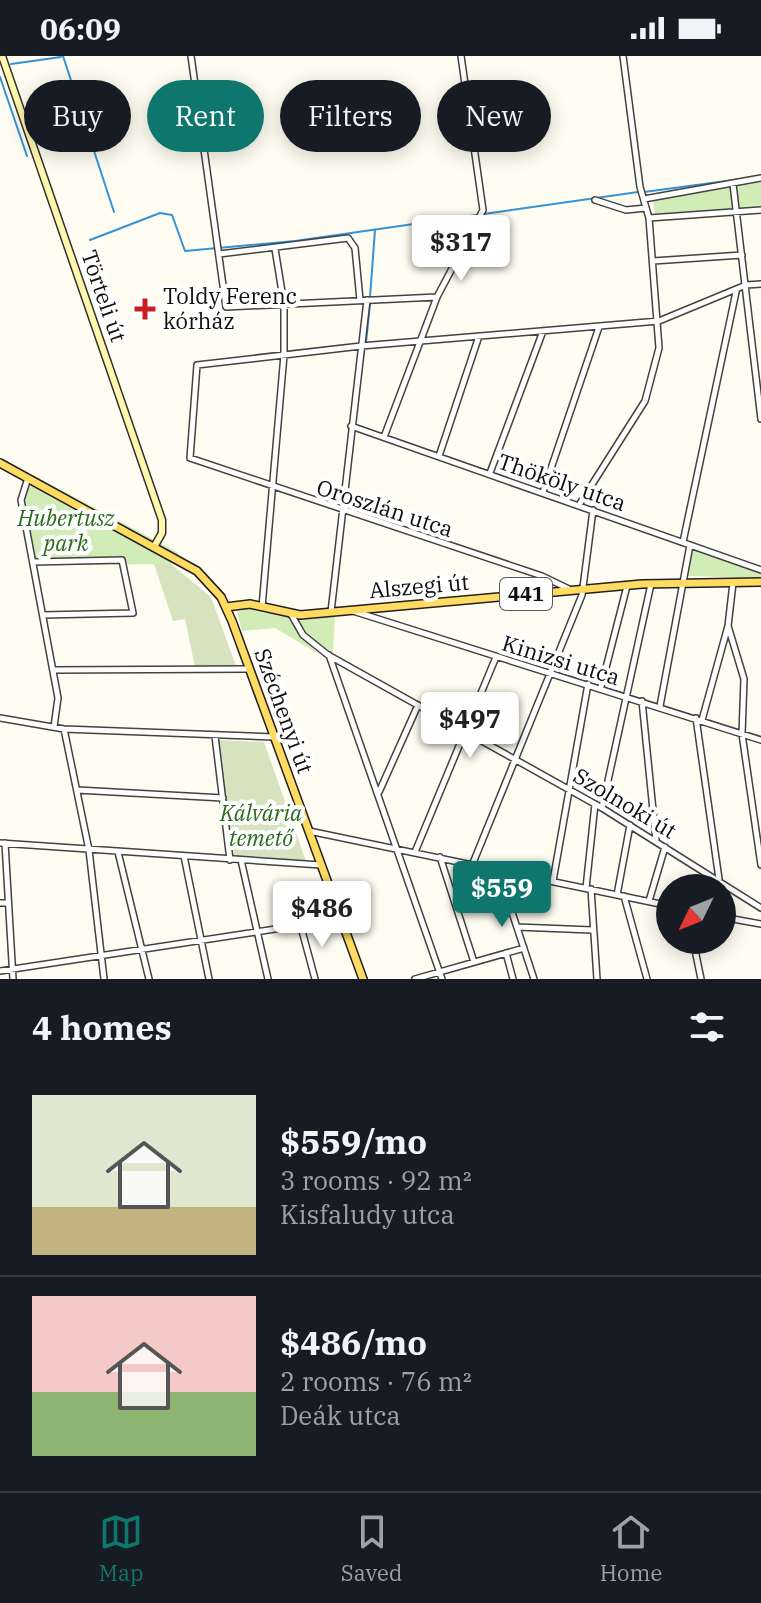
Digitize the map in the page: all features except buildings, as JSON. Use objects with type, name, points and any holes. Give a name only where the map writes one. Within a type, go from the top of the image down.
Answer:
[{"type":"main road","name":"Törteli út","points":[[2,56],[162,520],[162,533],[154,547]]},
{"type":"main road","points":[[0,463],[154,547]]},
{"type":"main road","name":"Széchenyi út","points":[[154,547],[197,571],[218,592],[226,607],[363,979]]},
{"type":"main road","name":"Alszegi út","points":[[226,607],[242,603],[291,614],[331,613],[651,583],[761,582]]},
{"type":"main road","points":[[232,621],[231,613],[242,603]]},
{"type":"street","points":[[191,56],[226,307],[437,297]]},
{"type":"street","points":[[384,437],[437,297],[481,214],[461,56]]},
{"type":"street","points":[[579,505],[645,401],[657,367],[659,321],[649,218],[642,194],[623,56]]},
{"type":"street","points":[[642,194],[761,178]]},
{"type":"street","points":[[733,184],[739,212],[761,419]]},
{"type":"street","points":[[595,200],[626,210],[646,208]]},
{"type":"street","points":[[649,218],[761,210]]},
{"type":"street","points":[[218,250],[275,249],[351,240],[355,248],[364,300],[361,346],[331,613]]},
{"type":"street","points":[[262,607],[284,355],[284,304],[275,249]]},
{"type":"street","points":[[653,261],[742,255]]},
{"type":"street","points":[[284,355],[659,321],[746,285],[761,284]]},
{"type":"street","points":[[683,542],[736,291]]},
{"type":"street","points":[[543,492],[599,326]]},
{"type":"street","points":[[490,473],[543,331]]},
{"type":"street","points":[[439,456],[479,336]]},
{"type":"street","name":"Oroszlán utca","points":[[284,355],[197,365],[190,458],[342,512],[542,576],[570,590]]},
{"type":"street","name":"Thököly utca","points":[[351,426],[761,570]]},
{"type":"street","points":[[28,478],[21,500],[58,704],[54,727]]},
{"type":"street","points":[[473,863],[583,589],[593,510]]},
{"type":"street","points":[[660,706],[690,545]]},
{"type":"street","points":[[33,562],[122,560],[133,613],[43,615]]},
{"type":"street","points":[[718,874],[699,719],[728,626],[733,582]]},
{"type":"street","points":[[602,808],[651,583]]},
{"type":"street","points":[[601,687],[627,586]]},
{"type":"street","points":[[381,608],[385,623]]},
{"type":"street","name":"Kinizsi utca","points":[[352,611],[601,687],[761,740]]},
{"type":"street","name":"Szolnoki út","points":[[291,614],[303,635],[328,655],[602,808],[709,874]]},
{"type":"street","points":[[728,626],[744,679],[742,734],[761,865]]},
{"type":"street","points":[[328,655],[442,979]]},
{"type":"street","points":[[415,852],[496,657]]},
{"type":"street","points":[[53,670],[249,669]]},
{"type":"street","points":[[553,881],[588,684]]},
{"type":"street","points":[[642,701],[656,841]]},
{"type":"street","points":[[378,793],[418,705]]},
{"type":"street","points":[[0,718],[64,729],[274,737]]},
{"type":"street","points":[[64,729],[89,850],[104,979]]},
{"type":"street","points":[[215,736],[230,860]]},
{"type":"street","points":[[77,790],[223,798]]},
{"type":"street","points":[[751,796],[761,794]]},
{"type":"street","points":[[595,804],[588,888],[597,979]]},
{"type":"street","points":[[630,825],[620,895],[647,979]]},
{"type":"street","points":[[309,831],[656,903]]},
{"type":"street","points":[[13,979],[2,843],[321,865]]},
{"type":"street","points":[[649,901],[665,847]]},
{"type":"street","points":[[118,852],[149,979]]},
{"type":"street","points":[[184,856],[209,979]]},
{"type":"street","points":[[440,857],[474,962]]},
{"type":"street","points":[[241,860],[268,979]]},
{"type":"street","points":[[497,869],[534,979]]},
{"type":"street","name":"Szolnoki út","points":[[736,891],[761,908]]},
{"type":"street","points":[[0,903],[8,903]]},
{"type":"street","points":[[0,971],[341,919]]},
{"type":"street","points":[[736,920],[761,924]]},
{"type":"street","points":[[301,927],[315,979]]},
{"type":"street","points":[[517,927],[592,930]]},
{"type":"street","points":[[415,979],[524,948]]},
{"type":"street","points":[[506,953],[513,979]]},
{"type":"street","points":[[696,954],[701,979]]},
{"type":"green space","points":[[761,176],[761,209],[655,216],[652,194]]},
{"type":"green space","name":"Hubertusz park","points":[[33,475],[179,553],[171,564],[37,565],[24,496]]},
{"type":"green space","points":[[692,549],[761,572],[761,578],[688,576]]},
{"type":"green space","points":[[154,564],[171,564],[211,597],[236,666],[195,667],[185,619],[173,621]]},
{"type":"green space","points":[[250,606],[290,617],[299,635],[319,654],[275,628],[242,631],[237,613]]},
{"type":"green space","points":[[335,616],[333,653],[306,635],[298,620]]},
{"type":"green space","name":"Kálvária temető","points":[[218,740],[264,742],[306,861],[234,856]]},
{"type":"waterway","points":[[63,56],[114,212]]},
{"type":"waterway","points":[[11,64],[61,57]]},
{"type":"waterway","points":[[0,77],[27,156]]},
{"type":"waterway","points":[[644,192],[749,178]]},
{"type":"waterway","points":[[90,240],[160,213],[172,215],[185,251],[295,241],[638,192]]},
{"type":"waterway","points":[[370,297],[375,230]]},
{"type":"waterway","points":[[366,343],[370,304]]},
{"type":"place","name":"Toldy Ferenc kórház","points":[[145,309]]}]
